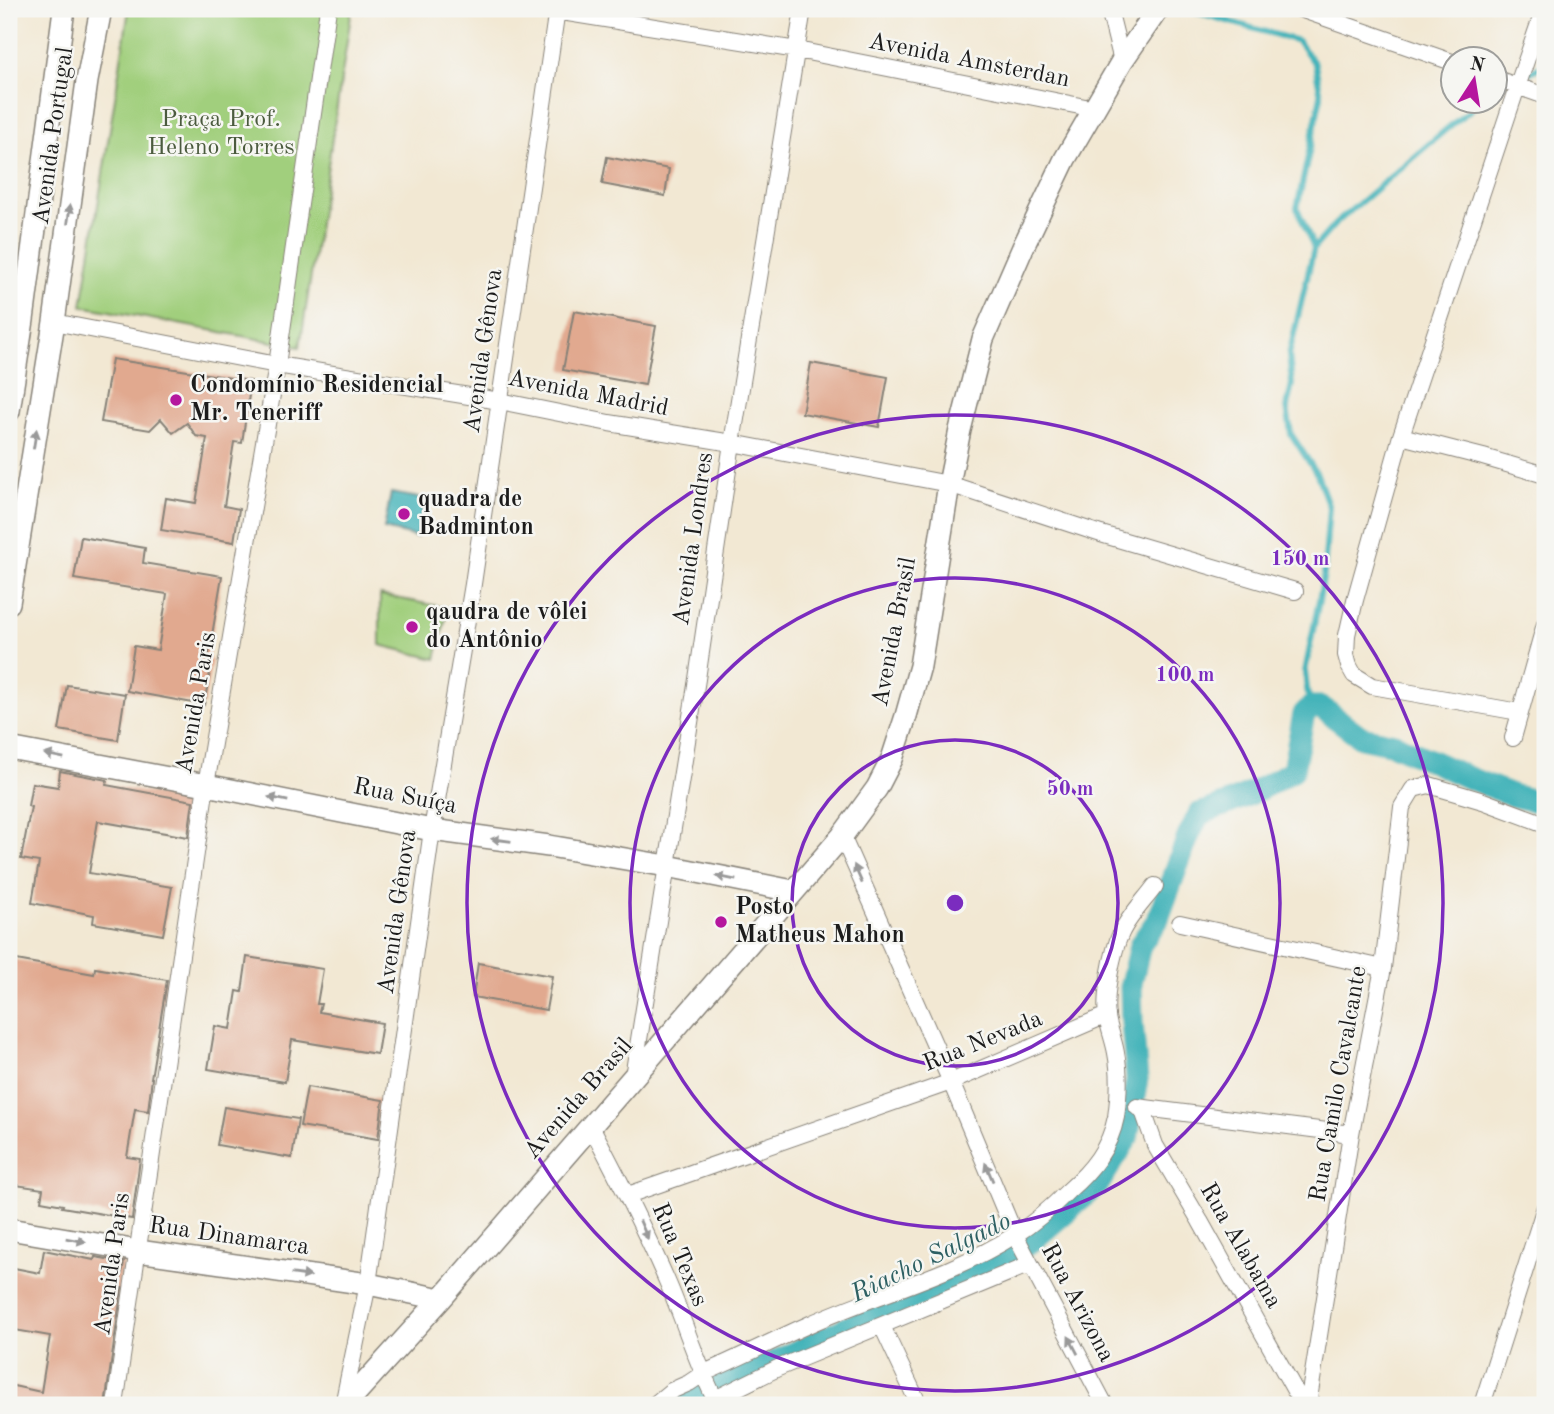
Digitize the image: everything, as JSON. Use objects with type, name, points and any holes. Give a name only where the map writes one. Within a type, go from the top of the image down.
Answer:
[{"type":"street","name":"Avenida Portugal","points":[[9,411],[16,319],[64,9]]},
{"type":"street","name":"Avenida Portugal","points":[[9,603],[54,322],[87,81],[101,9]]},
{"type":"street","name":"Avenida Paris","points":[[115,1405],[206,785],[277,365],[328,9]]},
{"type":"street","name":"Avenida Londres","points":[[633,1077],[803,9]]},
{"type":"street","points":[[1108,9],[1122,61]]},
{"type":"street","name":"Avenida Brasil","points":[[344,1405],[441,1299],[842,836],[877,788],[892,759],[920,666],[949,484],[983,339],[1065,159],[1122,61],[1158,9]]},
{"type":"street","points":[[1300,9],[1323,13],[1438,57]]},
{"type":"street","points":[[1519,712],[1372,685],[1354,675],[1346,655],[1347,635],[1355,600],[1401,436],[1544,9]]},
{"type":"street","name":"Avenida Amsterdan","points":[[552,10],[797,50],[1095,109]]},
{"type":"street","name":"Avenida Gênova","points":[[344,1405],[368,1284],[432,830],[473,584],[552,10]]},
{"type":"street","points":[[1508,83],[1545,96]]},
{"type":"street","name":"Avenida Madrid","points":[[54,322],[277,365],[500,401],[949,484],[1101,534],[1295,591]]},
{"type":"street","points":[[1401,436],[1545,475]]},
{"type":"street","points":[[1513,738],[1545,624]]},
{"type":"street","name":"Rua Suíça","points":[[9,748],[432,830],[549,846],[793,891]]},
{"type":"street","name":"Rua Camilo Cavalcante","points":[[1306,1405],[1350,1134],[1383,968],[1402,807],[1413,789],[1429,785],[1545,824]]},
{"type":"street","name":"Rua Arizona","points":[[842,836],[1016,1237],[1105,1405]]},
{"type":"street","points":[[654,1405],[671,1391],[704,1373],[810,1324],[939,1273],[1016,1237],[1052,1207],[1096,1164],[1108,1142],[1116,1118],[1119,1081],[1107,1015],[1109,976],[1121,932],[1155,886]]},
{"type":"street","points":[[1181,923],[1383,968]]},
{"type":"street","name":"Rua Nevada","points":[[628,1195],[951,1082],[1107,1015]]},
{"type":"street","name":"Rua Alabama","points":[[1306,1405],[1155,1145],[1140,1107],[1350,1134]]},
{"type":"street","name":"Rua Texas","points":[[591,1126],[628,1195],[716,1400]]},
{"type":"street","points":[[1482,1405],[1545,1207]]},
{"type":"street","name":"Rua Dinamarca","points":[[9,1228],[138,1251],[368,1284],[441,1299]]},
{"type":"street","points":[[716,1400],[778,1368],[882,1326],[1028,1261]]},
{"type":"street","points":[[882,1326],[919,1405]]},
{"type":"green space","name":"Praça Prof. Heleno Torres","points":[[129,9],[352,9],[300,347],[82,306]]},
{"type":"green space","name":"qaudra de vôlei do Antônio","points":[[380,595],[448,608],[436,659],[380,645]]},
{"type":"water","name":"quadra de Badminton","points":[[391,493],[425,499],[417,537],[384,529]]},
{"type":"building","points":[[607,157],[669,169],[665,196],[602,184]]},
{"type":"building","points":[[574,311],[656,326],[645,385],[563,370]]},
{"type":"building","name":"Condomínio Residencial Mr. Teneriff","points":[[112,359],[251,381],[242,443],[234,442],[224,506],[239,509],[234,542],[161,530],[166,498],[196,503],[207,438],[196,436],[187,423],[173,433],[161,419],[150,430],[101,422]]},
{"type":"building","points":[[811,363],[888,377],[879,427],[802,413]]},
{"type":"building","points":[[81,537],[145,548],[143,563],[222,576],[208,659],[212,660],[204,705],[127,691],[134,646],[158,650],[167,594],[74,579]]},
{"type":"building","points":[[67,685],[125,694],[118,740],[59,730]]},
{"type":"building","points":[[60,771],[107,780],[106,785],[193,801],[188,837],[98,821],[89,873],[172,887],[163,935],[93,923],[94,915],[32,903],[39,862],[21,859],[31,807],[28,806],[32,783],[58,787]]},
{"type":"building","points":[[247,957],[323,969],[317,1004],[321,1004],[319,1012],[382,1023],[377,1054],[292,1040],[285,1082],[208,1069],[215,1026],[231,1029],[237,991],[242,992]]},
{"type":"building","points":[[11,959],[94,974],[95,968],[167,980],[148,1111],[135,1109],[127,1157],[140,1159],[132,1219],[62,1207],[63,1205],[41,1201],[43,1189],[9,1184]]},
{"type":"building","points":[[478,963],[552,976],[546,1010],[473,997]]},
{"type":"building","points":[[307,1087],[383,1100],[378,1139],[300,1126]]},
{"type":"building","points":[[224,1107],[298,1119],[292,1158],[217,1145]]},
{"type":"building","points":[[44,1250],[94,1260],[95,1257],[124,1262],[105,1405],[9,1405],[9,1385],[41,1392],[50,1336],[9,1329],[9,1267],[40,1273]]},
{"type":"waterway","points":[[1185,9],[1298,41],[1315,64],[1321,96],[1297,208],[1314,248],[1289,355],[1292,384],[1287,407],[1291,434],[1317,474],[1329,507],[1324,574],[1305,672],[1311,707]]},
{"type":"waterway","points":[[1531,72],[1545,64]]},
{"type":"waterway","points":[[1314,248],[1335,224],[1463,116]]},
{"type":"waterway","name":"Riacho Salgado","points":[[678,1405],[1005,1258],[1032,1241],[1099,1183],[1127,1138],[1137,1079],[1131,984],[1140,945],[1157,921],[1188,837],[1199,814],[1248,795],[1293,770],[1304,714],[1311,707],[1321,707],[1361,737],[1394,744],[1514,796],[1545,803]]},
{"type":"place","name":"Condomínio Residencial Mr. Teneriff","points":[[176,400]]},
{"type":"place","name":"quadra de Badminton","points":[[404,514]]},
{"type":"place","name":"qaudra de vôlei do Antônio","points":[[412,627]]},
{"type":"place","name":"Posto Matheus Mahon","points":[[721,922]]}]
